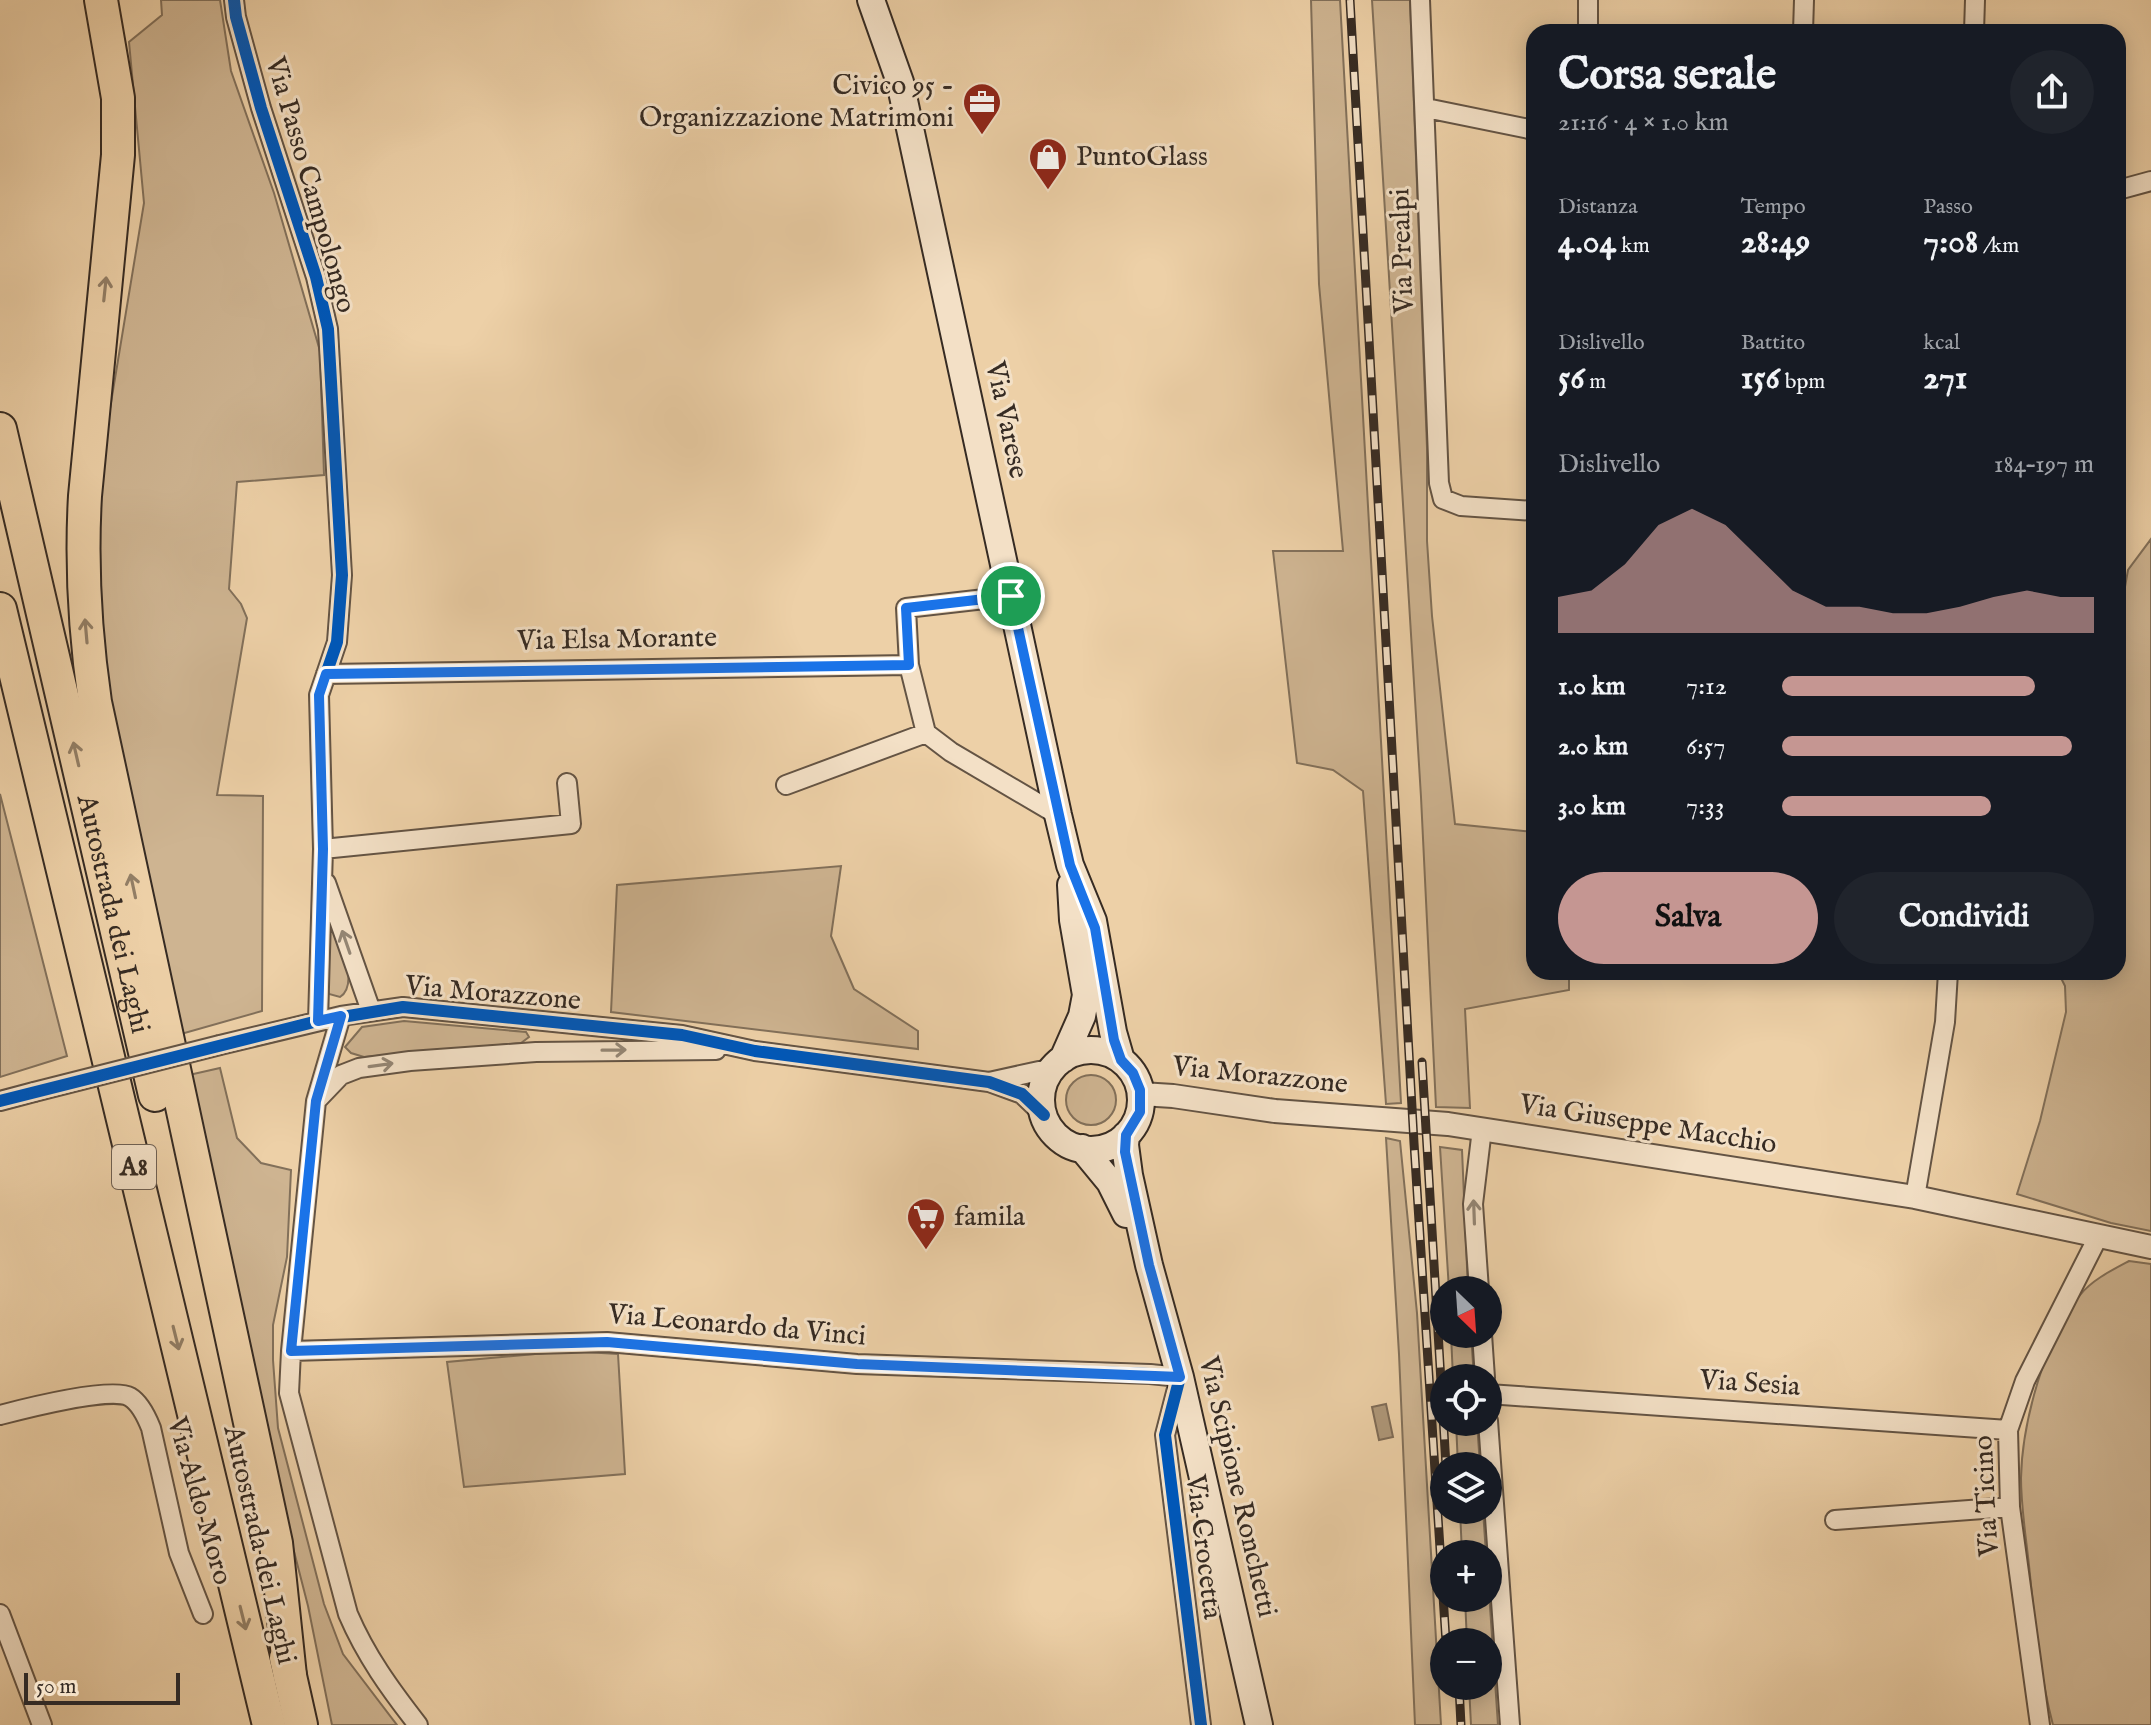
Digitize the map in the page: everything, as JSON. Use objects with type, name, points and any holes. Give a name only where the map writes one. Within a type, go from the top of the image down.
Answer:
[{"type":"highway","points":[[101,0],[118,98],[118,155],[85,496],[82,547],[87,650],[157,1000],[276,1543],[290,1676]]},
{"type":"highway","name":"Autostrada dei Laghi","points":[[0,429],[301,1725]]},
{"type":"highway","name":"Autostrada dei Laghi","points":[[0,609],[269,1725]]},
{"type":"highway","points":[[0,705],[111,1142],[165,1293]]},
{"type":"main road","name":"Via Varese","points":[[871,0],[894,59],[903,95],[1069,860]]},
{"type":"main road","points":[[1069,860],[1093,921],[1121,1060]]},
{"type":"main road","points":[[1057,1065],[1077,1052],[1092,1050],[1121,1060],[1133,1073],[1141,1094],[1138,1116],[1126,1135],[1108,1147],[1082,1148],[1058,1137],[1044,1115],[1042,1095],[1057,1065],[1082,1016],[1086,995],[1074,925],[1069,860]]},
{"type":"main road","name":"Via Scipione Ronchetti","points":[[1126,1135],[1129,1175],[1149,1265],[1180,1377],[1259,1725]]},
{"type":"main road","name":"Via Scipione Ronchetti","points":[[1082,1148],[1114,1187],[1149,1265]]},
{"type":"street","name":"Via Passo Campolongo","points":[[234,0],[261,108],[316,277],[325,316],[342,575],[337,642],[326,674]]},
{"type":"street","name":"Via Prealpi","points":[[1420,0],[1439,483],[1443,499],[1461,506],[1526,510]]},
{"type":"street","points":[[1588,0],[1588,24]]},
{"type":"street","points":[[1803,24],[1804,0]]},
{"type":"street","points":[[1974,24],[1975,0]]},
{"type":"street","points":[[1426,108],[1526,128]]},
{"type":"street","points":[[2126,188],[2151,181]]},
{"type":"street","points":[[1011,596],[906,608],[909,665],[926,733],[951,752],[1058,815]]},
{"type":"street","name":"Via Elsa Morante","points":[[326,674],[909,665]]},
{"type":"street","points":[[318,1021],[323,849],[319,695],[326,674]]},
{"type":"street","points":[[786,785],[926,733]]},
{"type":"street","points":[[323,849],[571,824],[567,783]]},
{"type":"street","points":[[322,873],[371,1011]]},
{"type":"street","points":[[1915,1197],[1945,1022],[1948,980]]},
{"type":"street","name":"Via Morazzone","points":[[0,1101],[318,1021],[403,1007],[682,1035],[755,1051],[989,1082]]},
{"type":"street","points":[[341,1016],[316,1101],[289,1393],[348,1614],[361,1645],[379,1674],[418,1725]]},
{"type":"street","points":[[536,1052],[544,1043],[550,1022]]},
{"type":"street","points":[[316,1101],[341,1075],[359,1068],[410,1061],[536,1052],[657,1049],[755,1051]]},
{"type":"street","points":[[989,1082],[1057,1065]]},
{"type":"street","points":[[989,1082],[1022,1094],[1044,1115]]},
{"type":"street","name":"Via Morazzone","points":[[1141,1094],[1275,1111],[1372,1119]]},
{"type":"street","name":"Via Giuseppe Macchio","points":[[1372,1119],[1448,1124],[1915,1197],[2151,1247]]},
{"type":"street","points":[[1478,1276],[1473,1204],[1482,1129]]},
{"type":"street","name":"Via Ticino","points":[[2040,1725],[2010,1507],[2008,1430],[2025,1381],[2099,1235]]},
{"type":"street","name":"Via Leonardo da Vinci","points":[[291,1351],[607,1342],[857,1364],[1180,1377]]},
{"type":"street","name":"Via Crocetta","points":[[1180,1377],[1165,1435],[1201,1725]]},
{"type":"street","name":"Via Aldo Moro","points":[[0,1415],[39,1404],[116,1393],[131,1397],[151,1428],[179,1553],[203,1614]]},
{"type":"street","name":"Via Sesia","points":[[1502,1395],[2008,1430]]},
{"type":"street","points":[[1489,1436],[1510,1725]]},
{"type":"street","points":[[1835,1520],[2010,1507]]},
{"type":"street","points":[[0,1614],[42,1725]]},
{"type":"shaded area","points":[[161,0],[220,0],[231,71],[274,193],[320,351],[324,475],[237,482],[229,589],[247,618],[217,795],[263,796],[262,1011],[174,1036],[105,699],[96,590],[103,451],[144,203],[129,42],[162,15]]},
{"type":"shaded area","points":[[1311,0],[1340,0],[1401,1103],[1386,1104],[1363,791],[1333,770],[1297,763],[1273,551],[1343,551],[1319,284]]},
{"type":"shaded area","points":[[1372,0],[1410,0],[1427,448],[1427,541],[1432,616],[1455,824],[1526,831],[1526,980],[1569,980],[1569,990],[1465,1009],[1470,1108],[1436,1107],[1421,797]]},
{"type":"shaded area","points":[[2151,539],[2151,1231],[2111,1223],[2017,1194],[2040,1121],[2066,1012],[2062,980],[2126,980],[2128,570]]},
{"type":"shaded area","points":[[0,794],[67,1056],[0,1077]]},
{"type":"shaded area","points":[[841,866],[831,936],[854,989],[918,1031],[918,1049],[611,1012],[617,885]]},
{"type":"shaded area","points":[[329,908],[348,968],[346,990],[340,997],[329,994],[327,988]]},
{"type":"shaded area","points":[[404,1021],[526,1032],[529,1037],[521,1043],[364,1057],[351,1053],[345,1047],[362,1027]]},
{"type":"shaded area","points":[[220,1068],[237,1138],[261,1163],[291,1170],[287,1257],[273,1325],[278,1428],[324,1604],[343,1654],[397,1725],[332,1725],[308,1606],[216,1247],[180,1077]]},
{"type":"shaded area","points":[[1091,1075],[1109,1082],[1116,1100],[1109,1118],[1091,1125],[1073,1118],[1066,1100],[1073,1082]]},
{"type":"shaded area","points":[[1386,1138],[1400,1141],[1417,1313],[1430,1540],[1430,1612],[1434,1612],[1435,1628],[1430,1628],[1430,1700],[1440,1700],[1441,1725],[1415,1725]]},
{"type":"shaded area","points":[[1440,1147],[1462,1150],[1467,1276],[1448,1276]]},
{"type":"shaded area","points":[[2129,1261],[2151,1264],[2151,1725],[2053,1725],[2038,1650],[2023,1514],[2022,1456],[2038,1382],[2067,1313],[2090,1285]]},
{"type":"shaded area","points":[[1452,1348],[1472,1348],[1473,1364],[1452,1364]]},
{"type":"shaded area","points":[[568,1351],[618,1354],[625,1474],[464,1487],[447,1362]]},
{"type":"shaded area","points":[[1386,1404],[1393,1437],[1379,1440],[1372,1407]]},
{"type":"shaded area","points":[[1457,1436],[1478,1436],[1479,1452],[1457,1452]]},
{"type":"shaded area","points":[[1461,1524],[1484,1524],[1485,1540],[1461,1540]]},
{"type":"shaded area","points":[[1466,1612],[1490,1612],[1491,1628],[1466,1628]]},
{"type":"shaded area","points":[[1470,1700],[1496,1700],[1498,1725],[1471,1725]]},
{"type":"railway","points":[[1350,0],[1414,1143],[1445,1628]]},
{"type":"railway","points":[[1422,1062],[1445,1452]]},
{"type":"railway","points":[[1460,1700],[1461,1725]]},
{"type":"cycle path","points":[[234,0],[261,108],[316,277],[328,329],[342,575],[337,642],[319,695],[323,849],[318,1021]]},
{"type":"cycle path","points":[[0,1101],[318,1021],[403,1007],[682,1035],[755,1051],[989,1082],[1022,1094],[1044,1115]]},
{"type":"cycle path","points":[[291,1351],[607,1342],[857,1364],[1180,1377],[1165,1435],[1201,1725]]},
{"type":"place","name":"Civico 95 - Organizzazione Matrimoni","points":[[982,136]]},
{"type":"place","name":"PuntoGlass","points":[[1048,191]]},
{"type":"place","name":"famila","points":[[926,1251]]},
{"type":"route","points":[[1011,596],[1070,865],[1095,928],[1114,1040],[1121,1060],[1133,1073],[1140,1090],[1140,1112],[1126,1135],[1125,1152],[1149,1265],[1180,1377],[857,1364],[607,1342],[291,1351],[316,1101],[341,1016],[318,1021],[323,849],[319,695],[326,674],[909,665],[906,608],[1011,596]]}]
